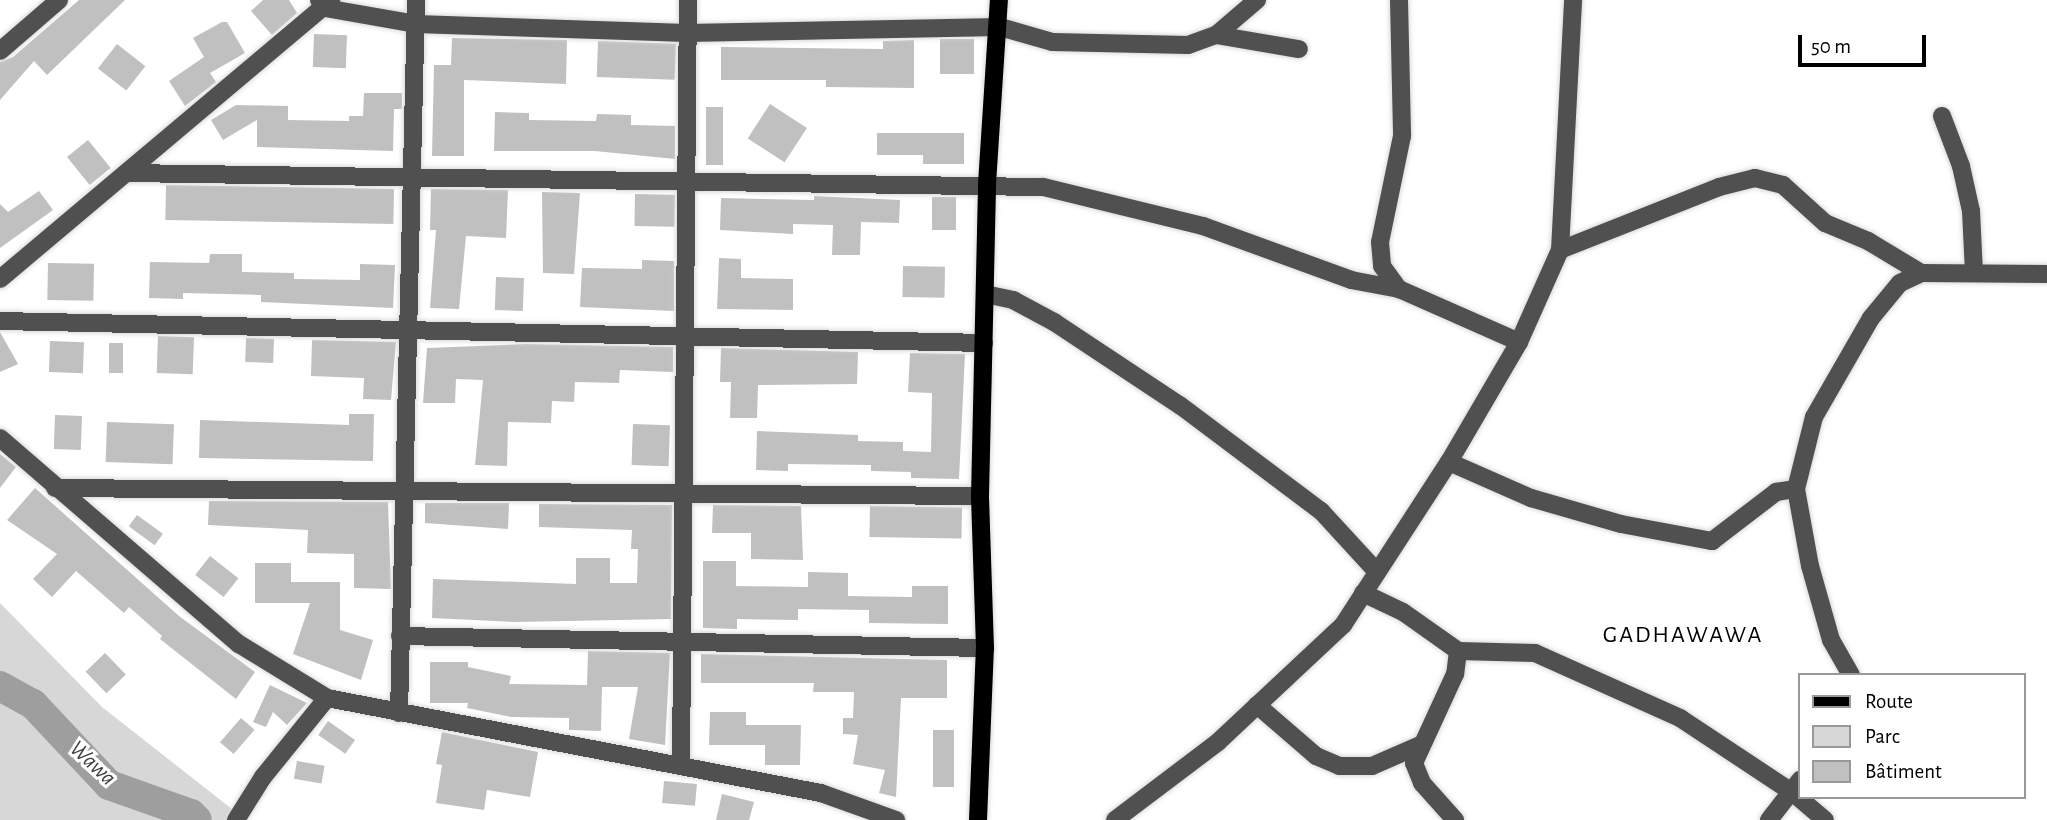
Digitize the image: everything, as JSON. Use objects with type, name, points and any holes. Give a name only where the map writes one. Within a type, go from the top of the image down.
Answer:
[{"type":"main road","points":[[978,820],[985,648],[980,496],[987,184],[1000,27],[999,0]]},
{"type":"street","points":[[1,49],[59,0]]},
{"type":"street","points":[[399,713],[416,0]]},
{"type":"street","points":[[681,764],[679,644],[688,0]]},
{"type":"street","points":[[0,279],[325,3],[416,24],[687,33],[1000,27],[1052,42],[1188,45],[1216,35],[1257,0]]},
{"type":"street","points":[[1399,0],[1402,136],[1380,242],[1382,266],[1399,289]]},
{"type":"street","points":[[1115,820],[1218,742],[1342,625],[1449,462],[1519,342],[1560,250],[1573,0]]},
{"type":"street","points":[[1216,35],[1298,49]]},
{"type":"street","points":[[1942,116],[1966,188],[1974,272]]},
{"type":"street","points":[[127,173],[987,184],[1043,187],[1203,226],[1351,280],[1399,289],[1519,342]]},
{"type":"street","points":[[1560,250],[1719,187],[1755,178],[1783,185],[1825,223],[1868,241],[1922,273]]},
{"type":"street","points":[[1850,673],[1831,640],[1810,566],[1796,489],[1814,417],[1871,318],[1900,283],[1922,273],[2047,274]]},
{"type":"street","points":[[985,294],[1013,300],[1054,322],[1181,406],[1321,511],[1377,572]]},
{"type":"street","points":[[0,321],[984,343]]},
{"type":"street","points":[[0,438],[239,644],[327,698],[821,793],[897,820]]},
{"type":"street","points":[[1449,462],[1531,498],[1621,524],[1712,541],[1776,492],[1796,489]]},
{"type":"street","points":[[55,488],[980,496]]},
{"type":"street","points":[[1363,593],[1402,612],[1458,651],[1535,653],[1680,718],[1796,786],[1769,820]]},
{"type":"street","points":[[401,636],[679,644],[985,648]]},
{"type":"street","points":[[1455,820],[1422,783],[1414,763],[1455,674],[1458,651]]},
{"type":"street","points":[[236,820],[263,777],[327,698]]},
{"type":"street","points":[[1257,705],[1316,756],[1339,766],[1372,766],[1420,745]]},
{"type":"street","points":[[1807,799],[1825,820]]},
{"type":"green space","points":[[0,603],[102,707],[246,820],[0,820]]},
{"type":"building","points":[[79,0],[125,0],[47,75],[34,61],[0,100],[0,62],[13,57]]},
{"type":"building","points":[[263,0],[289,0],[297,13],[272,35],[251,11]]},
{"type":"building","points":[[222,22],[227,22],[245,53],[210,73],[216,82],[185,106],[169,81],[204,57],[193,38]]},
{"type":"building","points":[[314,34],[347,35],[346,68],[313,67]]},
{"type":"building","points":[[452,38],[567,40],[566,84],[464,80],[464,156],[432,156],[434,65],[451,65]]},
{"type":"building","points":[[940,39],[974,39],[974,74],[940,74]]},
{"type":"building","points":[[914,40],[914,88],[826,87],[826,80],[721,80],[721,47],[883,49],[883,41]]},
{"type":"building","points":[[598,41],[676,44],[675,80],[597,77]]},
{"type":"building","points":[[117,44],[145,66],[126,91],[98,68]]},
{"type":"building","points":[[364,93],[402,93],[402,109],[394,109],[393,151],[257,147],[257,120],[223,140],[211,120],[236,105],[288,106],[288,120],[349,121],[349,116],[363,116]]},
{"type":"building","points":[[770,104],[807,128],[785,162],[748,138]]},
{"type":"building","points":[[706,107],[723,107],[723,165],[706,165]]},
{"type":"building","points":[[495,112],[529,113],[529,120],[596,121],[597,114],[631,115],[631,125],[675,126],[675,159],[595,151],[494,151]]},
{"type":"building","points":[[877,133],[964,133],[964,164],[923,164],[923,155],[877,155]]},
{"type":"building","points":[[88,140],[111,168],[90,185],[67,157]]},
{"type":"building","points":[[166,185],[394,189],[393,224],[165,220]]},
{"type":"building","points":[[431,189],[508,190],[506,238],[466,236],[459,309],[430,308],[436,230],[430,230]]},
{"type":"building","points":[[39,191],[53,210],[0,248],[0,204],[8,212]]},
{"type":"building","points":[[542,192],[580,193],[574,274],[543,273]]},
{"type":"building","points":[[635,194],[675,195],[674,227],[634,226]]},
{"type":"building","points":[[814,196],[900,200],[899,223],[861,222],[860,255],[832,255],[833,225],[793,224],[793,234],[720,230],[721,198],[814,200]]},
{"type":"building","points":[[932,197],[956,197],[956,230],[932,230]]},
{"type":"building","points":[[210,254],[242,254],[242,272],[294,273],[294,279],[360,280],[360,264],[395,265],[393,308],[261,302],[261,295],[183,293],[183,299],[149,298],[150,262],[209,263]]},
{"type":"building","points":[[719,258],[741,259],[741,278],[793,279],[793,310],[717,309]]},
{"type":"building","points":[[642,260],[674,261],[674,311],[580,307],[582,268],[642,269]]},
{"type":"building","points":[[48,263],[94,264],[93,301],[47,300]]},
{"type":"building","points":[[903,266],[945,267],[944,298],[902,297]]},
{"type":"building","points":[[496,277],[524,278],[523,311],[495,310]]},
{"type":"building","points":[[0,332],[18,364],[0,372]]},
{"type":"building","points":[[158,336],[194,337],[193,374],[157,373]]},
{"type":"building","points":[[246,338],[274,339],[273,363],[245,362]]},
{"type":"building","points":[[312,340],[396,342],[391,400],[363,399],[364,378],[311,376]]},
{"type":"building","points":[[50,341],[84,342],[83,373],[49,372]]},
{"type":"building","points":[[109,343],[123,343],[123,373],[109,373]]},
{"type":"building","points":[[526,344],[673,347],[673,372],[620,370],[619,383],[575,382],[574,402],[552,401],[551,423],[508,422],[507,466],[475,465],[483,380],[456,379],[455,403],[423,403],[427,348]]},
{"type":"building","points":[[721,348],[858,352],[857,384],[758,385],[757,418],[730,418],[731,382],[720,382]]},
{"type":"building","points":[[910,353],[965,354],[959,479],[911,478],[911,472],[871,471],[871,465],[788,464],[788,471],[756,470],[757,431],[858,435],[858,441],[903,442],[903,451],[931,452],[932,393],[908,392]]},
{"type":"building","points":[[349,414],[374,414],[373,461],[199,458],[200,420],[349,425]]},
{"type":"building","points":[[55,415],[82,416],[81,450],[54,449]]},
{"type":"building","points":[[107,422],[174,424],[173,464],[106,462]]},
{"type":"building","points":[[633,424],[670,425],[669,466],[632,465]]},
{"type":"building","points":[[0,454],[16,467],[0,488]]},
{"type":"building","points":[[35,488],[179,616],[255,672],[236,699],[160,639],[162,636],[129,607],[124,613],[76,571],[52,597],[33,579],[57,554],[7,520]]},
{"type":"building","points":[[209,501],[388,502],[391,589],[354,588],[354,554],[307,553],[308,530],[208,525]]},
{"type":"building","points":[[425,503],[509,503],[508,529],[425,523]]},
{"type":"building","points":[[539,504],[672,505],[671,619],[515,622],[432,618],[433,579],[576,584],[576,558],[610,558],[610,583],[637,583],[638,549],[631,549],[632,530],[539,527]]},
{"type":"building","points":[[713,505],[801,506],[803,560],[751,559],[751,533],[712,533]]},
{"type":"building","points":[[870,506],[962,508],[961,539],[869,537]]},
{"type":"building","points":[[137,515],[163,534],[155,545],[129,526]]},
{"type":"building","points":[[210,556],[238,578],[224,597],[195,575]]},
{"type":"building","points":[[703,561],[736,561],[736,586],[808,587],[808,572],[848,573],[848,596],[912,597],[912,586],[948,586],[948,624],[869,623],[869,610],[798,609],[798,620],[737,619],[737,629],[703,628]]},
{"type":"building","points":[[255,563],[291,563],[291,582],[340,582],[340,630],[373,640],[361,680],[293,654],[310,603],[255,603]]},
{"type":"building","points":[[588,651],[670,653],[665,745],[629,739],[638,687],[602,687],[601,731],[569,730],[569,718],[511,717],[467,708],[468,703],[430,703],[430,662],[468,662],[468,667],[511,676],[509,684],[587,685]]},
{"type":"building","points":[[105,653],[126,675],[106,693],[86,672]]},
{"type":"building","points":[[701,654],[947,660],[947,698],[901,698],[896,797],[879,793],[885,770],[853,764],[858,735],[843,734],[843,718],[853,718],[854,692],[813,692],[814,683],[701,683]]},
{"type":"building","points":[[270,685],[307,703],[287,725],[273,712],[266,727],[253,722]]},
{"type":"building","points":[[710,712],[746,712],[746,725],[801,725],[800,765],[765,765],[765,745],[709,745]]},
{"type":"building","points":[[241,718],[255,730],[234,754],[220,742]]},
{"type":"building","points":[[328,721],[355,740],[345,754],[318,735]]},
{"type":"building","points":[[933,730],[954,730],[954,787],[933,787]]},
{"type":"building","points":[[442,732],[538,752],[530,797],[487,790],[484,810],[436,803],[442,765],[436,764]]},
{"type":"building","points":[[297,761],[325,766],[321,784],[294,779]]},
{"type":"building","points":[[664,781],[697,784],[695,806],[662,803]]},
{"type":"building","points":[[722,794],[754,802],[749,820],[716,820]]},
{"type":"waterway","name":"Wawa","points":[[0,686],[33,704],[109,785],[191,814],[197,820]]},
{"type":"district","name":"GADHAWAWA","points":[[1683,636]]}]
